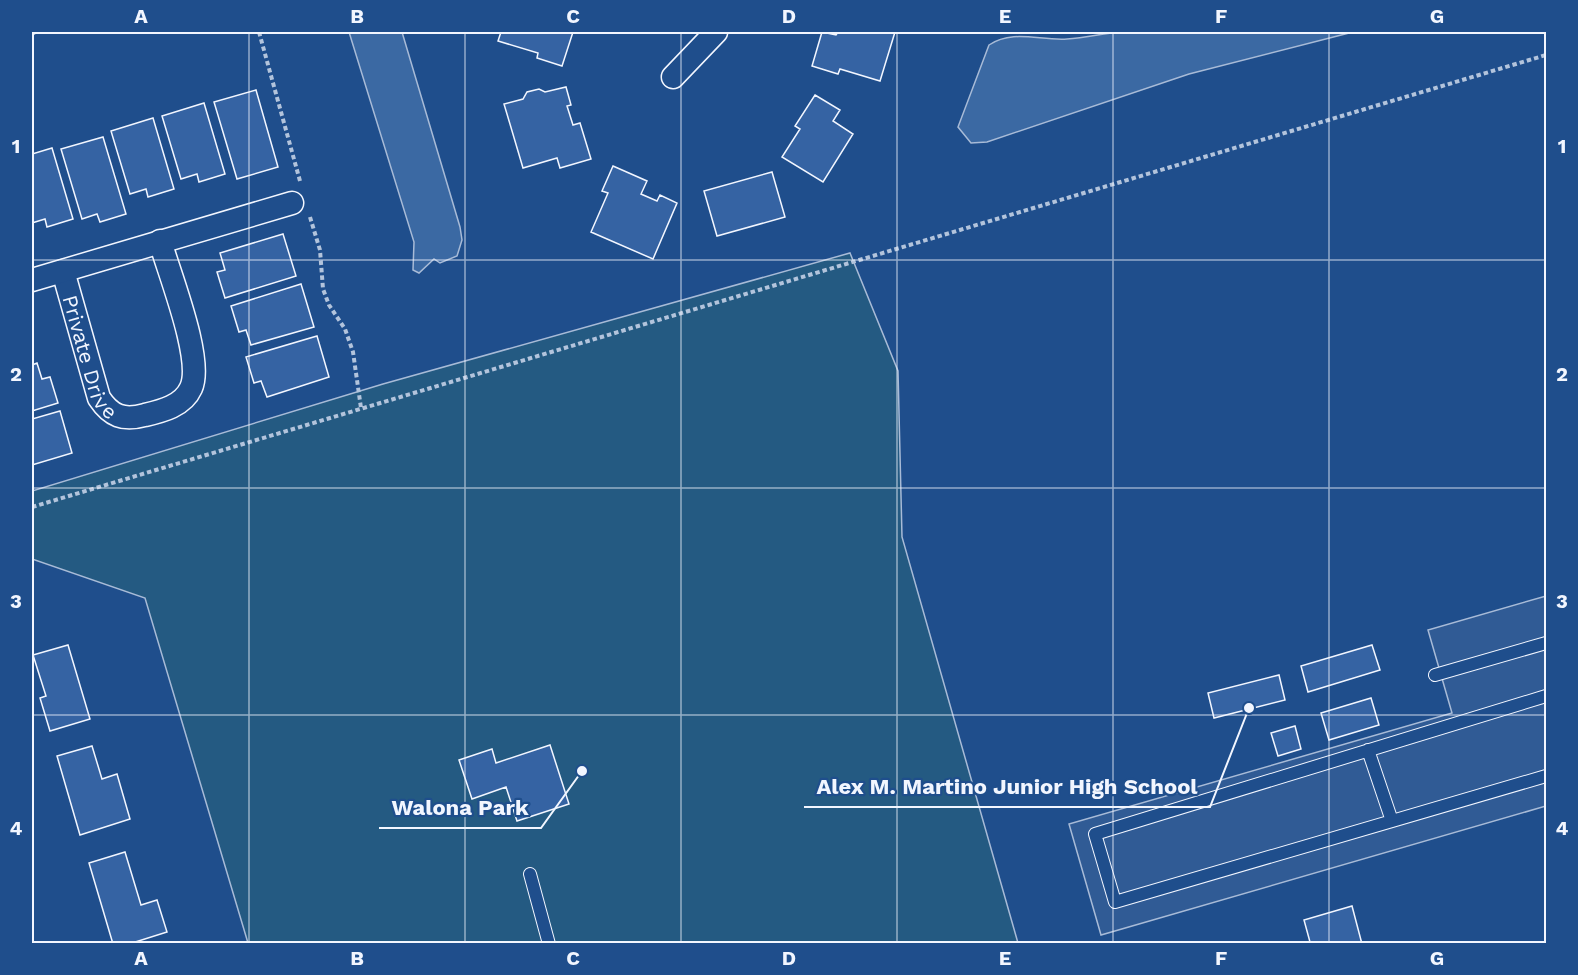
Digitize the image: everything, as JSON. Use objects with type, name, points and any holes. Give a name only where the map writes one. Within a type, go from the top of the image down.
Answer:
[{"type":"street","points":[[673,77],[716,32]]},
{"type":"street","name":"Private Drive","points":[[32,280],[292,203]]},
{"type":"street","name":"Private Drive","points":[[63,271],[99,398],[108,411],[116,416],[126,418],[156,413],[175,406],[185,398],[191,390],[195,371],[194,356],[160,241]]},
{"type":"lane","points":[[1435,675],[1546,644]]},
{"type":"lane","points":[[1546,696],[1095,834],[1115,902],[1546,776]]},
{"type":"lane","points":[[1368,750],[1392,821]]},
{"type":"lane","points":[[530,874],[549,944]]},
{"type":"path","points":[[32,507],[1546,55]]},
{"type":"shaded area","points":[[349,32],[402,32],[460,227],[462,240],[457,256],[440,263],[434,259],[419,273],[413,270],[414,242]]},
{"type":"shaded area","points":[[1118,32],[1353,32],[1189,74],[987,142],[971,143],[958,127],[989,45],[998,40],[1017,37],[1067,39]]},
{"type":"shaded area","points":[[850,253],[898,371],[902,537],[1018,943],[248,943],[145,598],[32,559],[32,491],[383,384]]},
{"type":"shaded area","points":[[1546,596],[1546,806],[1101,935],[1069,824],[1452,713],[1428,630]]},
{"type":"building","points":[[501,32],[573,32],[562,66],[537,58],[538,53],[498,41]]},
{"type":"building","points":[[822,32],[836,35],[838,32],[895,32],[880,81],[840,69],[838,74],[812,66]]},
{"type":"building","points":[[566,87],[571,105],[567,106],[573,125],[580,123],[591,159],[560,168],[557,158],[523,168],[504,104],[523,99],[527,92],[539,89],[545,92]]},
{"type":"building","points":[[256,90],[278,167],[237,179],[214,102]]},
{"type":"building","points":[[815,95],[840,110],[833,121],[853,134],[823,182],[782,157],[800,129],[795,126]]},
{"type":"building","points":[[204,103],[225,174],[199,182],[197,174],[181,179],[162,116]]},
{"type":"building","points":[[153,118],[174,189],[148,197],[146,189],[130,194],[111,131]]},
{"type":"building","points":[[103,137],[126,214],[100,222],[97,214],[82,219],[61,149]]},
{"type":"building","points":[[52,148],[73,219],[47,227],[45,219],[32,223],[32,154]]},
{"type":"building","points":[[613,166],[647,181],[641,194],[657,201],[660,195],[677,203],[653,259],[591,232],[608,193],[602,191]]},
{"type":"building","points":[[772,172],[785,217],[717,236],[704,191]]},
{"type":"building","points":[[283,234],[296,276],[225,298],[217,272],[225,270],[220,253]]},
{"type":"building","points":[[301,284],[314,327],[251,345],[246,330],[239,332],[231,306]]},
{"type":"building","points":[[317,336],[329,377],[267,397],[261,381],[254,383],[246,357]]},
{"type":"building","points":[[37,363],[42,379],[50,377],[58,403],[32,411],[32,365]]},
{"type":"building","points":[[60,411],[72,453],[32,465],[32,419]]},
{"type":"building","points":[[68,645],[90,719],[50,731],[40,698],[46,696],[33,655]]},
{"type":"building","points":[[1372,645],[1380,670],[1308,692],[1301,666]]},
{"type":"building","points":[[1279,675],[1285,700],[1214,718],[1208,693]]},
{"type":"building","points":[[1371,698],[1379,725],[1329,740],[1321,713]]},
{"type":"building","points":[[1295,726],[1301,749],[1278,756],[1271,733]]},
{"type":"building","points":[[550,745],[569,804],[517,821],[506,787],[472,799],[459,760],[492,749],[496,763]]},
{"type":"building","points":[[92,746],[102,779],[117,774],[130,819],[80,835],[57,756]]},
{"type":"building","points":[[125,852],[141,905],[157,900],[167,932],[129,944],[113,944],[89,863]]},
{"type":"building","points":[[1352,906],[1362,944],[1304,944],[1310,942],[1304,920]]},
{"type":"place","name":"Alex M. Martino Junior High School","points":[[1249,708]]},
{"type":"place","name":"Walona Park","points":[[582,771]]}]
